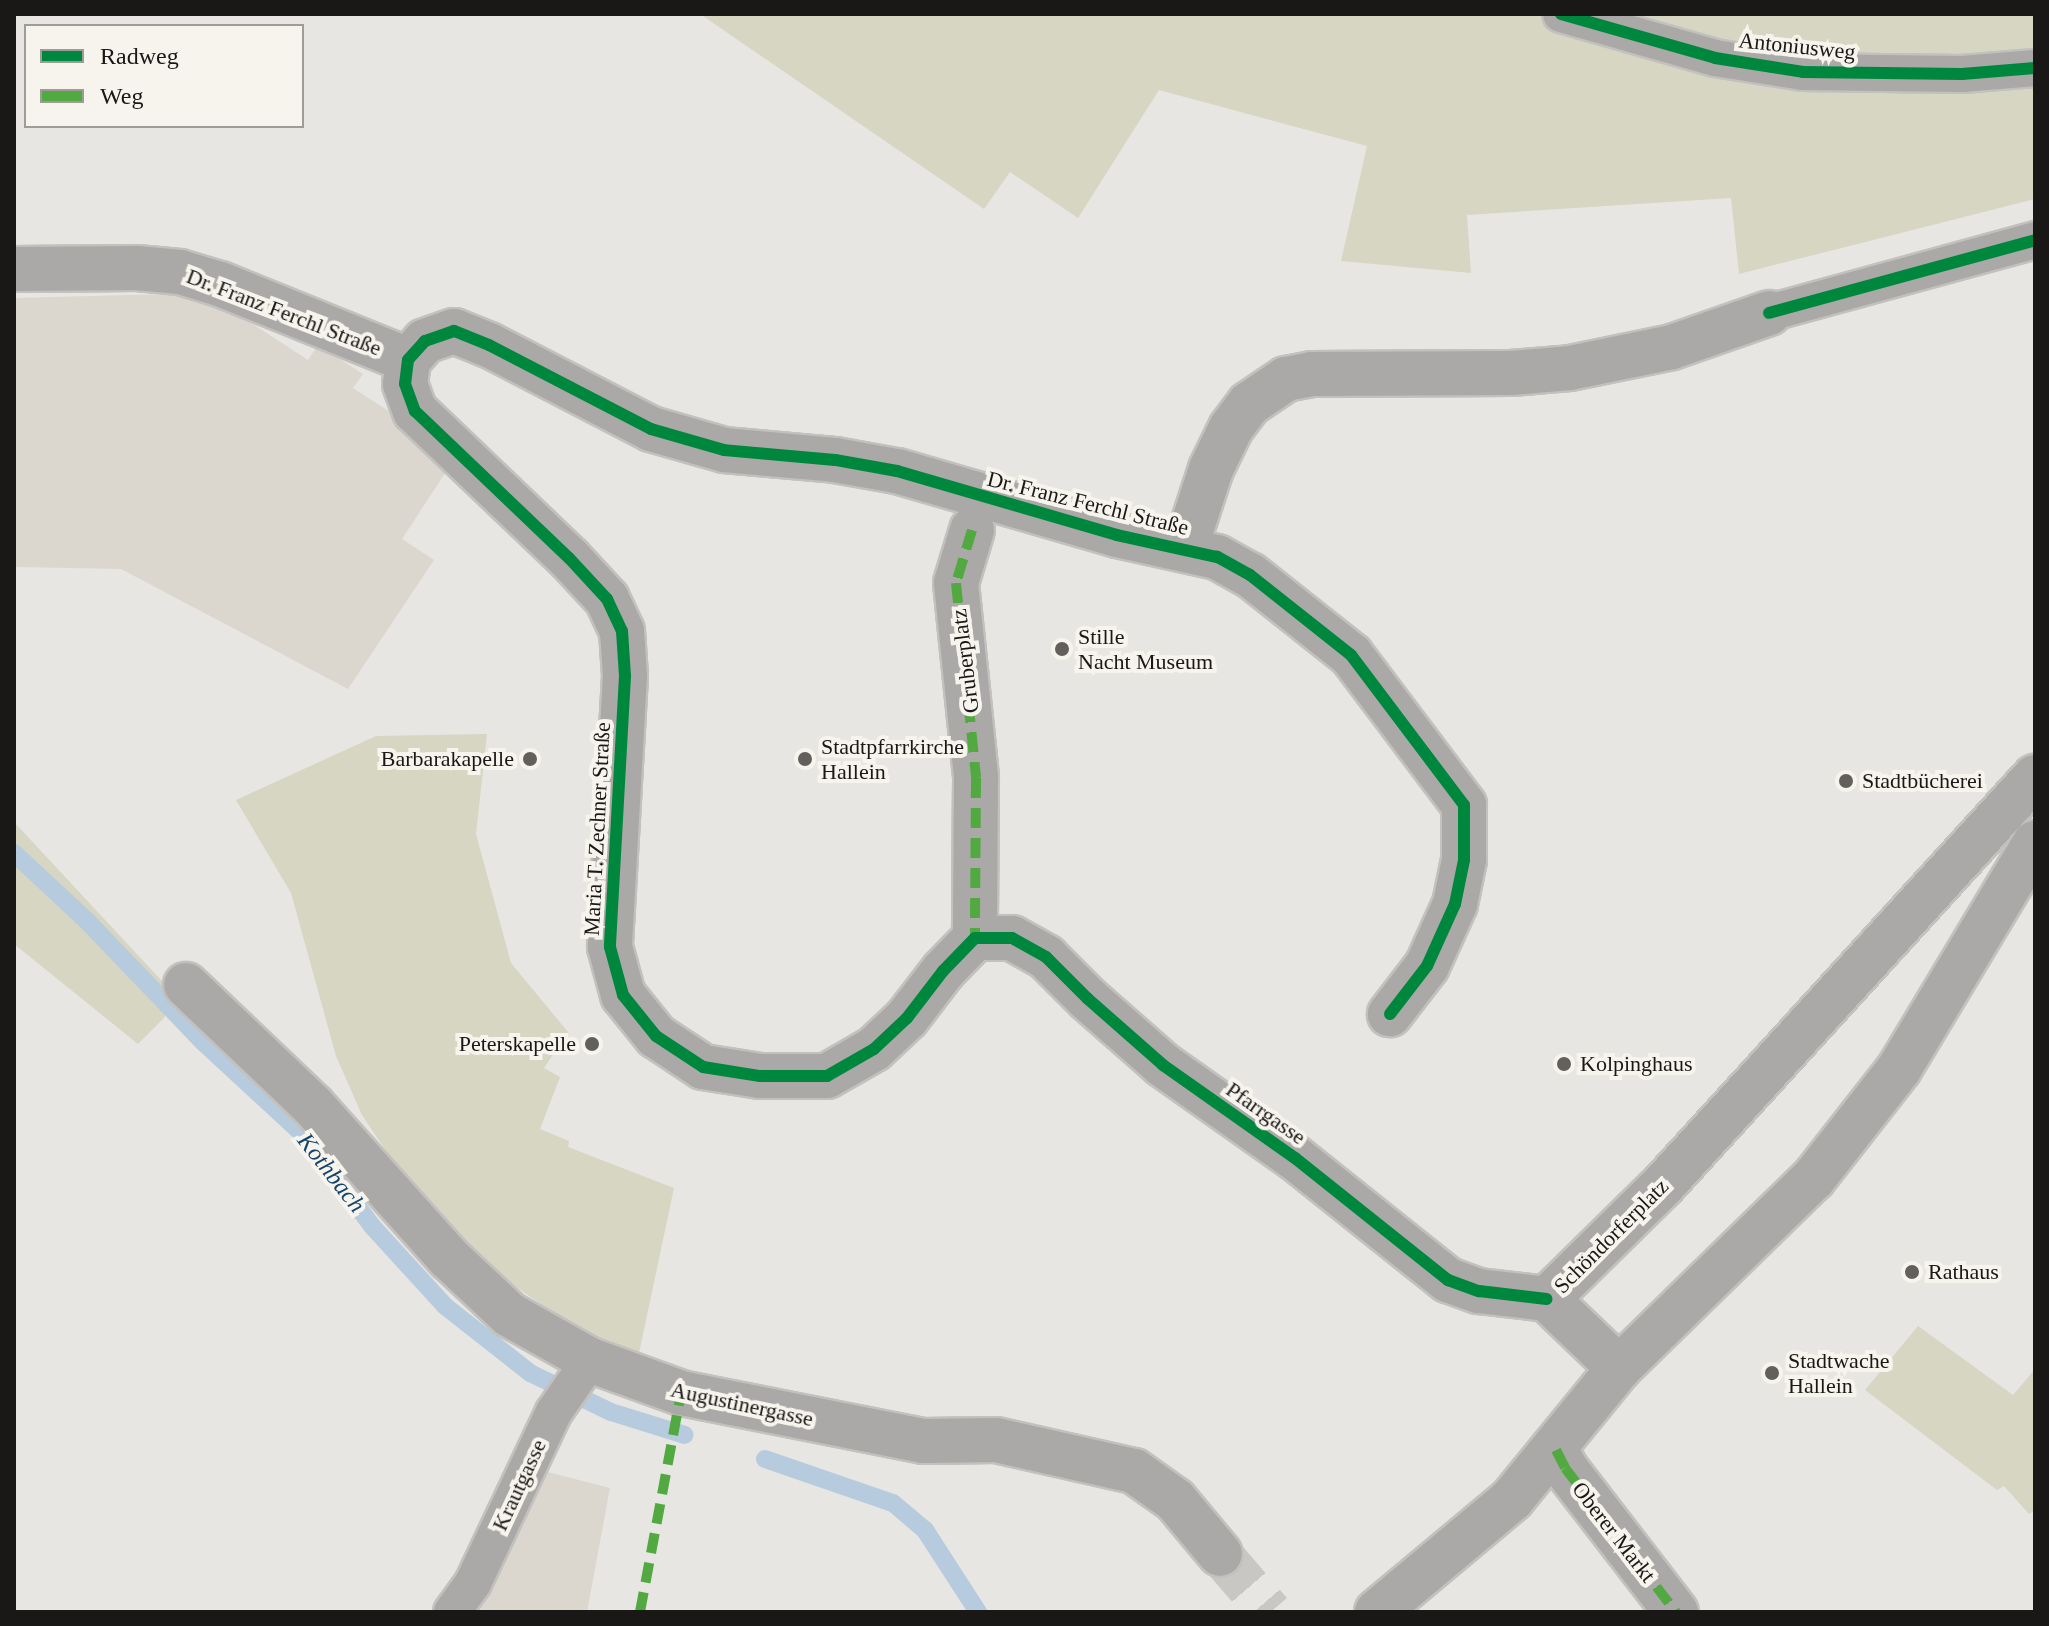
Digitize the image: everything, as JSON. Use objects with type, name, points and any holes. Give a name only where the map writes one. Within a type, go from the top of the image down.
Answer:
[{"type":"street","name":"Dr. Franz Ferchl Straße","points":[[14,269],[137,268],[180,272],[220,284],[408,360],[425,341],[454,331],[489,345],[651,429],[724,450],[835,460],[897,471],[1117,535],[1217,557],[1250,575],[1351,655],[1464,805],[1464,860],[1455,904],[1427,966],[1390,1014]]},
{"type":"street","points":[[1185,549],[1211,469],[1231,428],[1249,404],[1286,379],[1312,374],[1511,373],[1570,368],[1672,347],[1769,313]]},
{"type":"street","name":"Maria T. Zechner Straße","points":[[408,360],[405,384],[415,411],[607,599],[622,631],[625,676],[610,947],[623,995],[656,1036],[703,1067],[760,1076],[827,1076],[874,1049],[907,1018],[943,971],[975,938]]},
{"type":"street","name":"Gruberplatz","points":[[972,530],[956,583],[976,778],[975,938]]},
{"type":"street","name":"Schöndorferplatz","points":[[1619,1368],[1547,1299],[1664,1184],[2035,777]]},
{"type":"street","points":[[1377,1612],[1512,1499],[1556,1450],[1619,1368],[1813,1179],[1899,1069],[2035,843]]},
{"type":"street","name":"Pfarrgasse","points":[[975,938],[1012,938],[1046,957],[1163,1065],[1295,1158],[1448,1280],[1479,1291],[1547,1299]]},
{"type":"street","name":"Augustinergasse","points":[[186,985],[313,1106],[449,1258],[510,1315],[585,1367],[681,1393],[923,1441],[996,1440],[1134,1471],[1175,1500],[1220,1554]]},
{"type":"street","name":"Oberer Markt","points":[[1556,1450],[1565,1468],[1676,1612]]},
{"type":"lane","name":"Antoniusweg","points":[[1561,14],[1715,58],[1803,72],[1962,74],[2035,68]]},
{"type":"lane","points":[[1769,313],[2035,240]]},
{"type":"lane","name":"Krautgasse","points":[[452,1612],[473,1583],[554,1412],[585,1367]]},
{"type":"shaded area","points":[[205,293],[308,360],[318,345],[363,374],[353,388],[457,455],[402,539],[434,560],[348,689],[121,569],[14,567],[14,298]]},
{"type":"shaded area","points":[[536,1469],[610,1488],[587,1612],[468,1612]]},
{"type":"green space","points":[[700,14],[2035,14],[2035,199],[1739,274],[1731,198],[1467,215],[1471,273],[1341,261],[1367,146],[1159,90],[1078,218],[1010,172],[984,209]]},
{"type":"green space","points":[[487,734],[476,834],[511,963],[568,1032],[544,1068],[560,1077],[540,1129],[569,1141],[568,1147],[674,1188],[638,1358],[579,1330],[487,1267],[410,1187],[362,1115],[336,1056],[291,893],[236,800],[376,736]]},
{"type":"green space","points":[[14,822],[176,996],[164,1018],[138,1044],[14,944]]},
{"type":"green space","points":[[1918,1326],[2013,1395],[2035,1369],[2035,1510],[2029,1514],[2004,1486],[1997,1490],[1865,1390]]},
{"type":"waterway","name":"Kothbach","points":[[14,853],[87,921],[203,1042],[305,1136],[372,1226],[445,1306],[530,1373],[611,1412],[685,1435]]},
{"type":"waterway","name":"Kothbach","points":[[765,1459],[893,1503],[925,1530],[978,1612]]},
{"type":"tunnel","points":[[1220,1554],[1270,1612]]},
{"type":"marked path","points":[[972,530],[956,583],[976,778],[975,938]]},
{"type":"marked path","points":[[640,1612],[681,1393]]},
{"type":"marked path","points":[[1556,1450],[1565,1468],[1676,1612]]},
{"type":"cycle path","points":[[1561,14],[1715,58],[1803,72],[1962,74],[2035,68]]},
{"type":"cycle path","points":[[1769,313],[2035,240]]},
{"type":"cycle path","points":[[1390,1014],[1427,966],[1455,904],[1464,860],[1464,805],[1351,655],[1250,575],[1217,557],[1117,535],[897,471],[835,460],[724,450],[651,429],[489,345],[454,331],[425,341],[408,360],[405,384],[415,411],[569,558],[607,599],[622,631],[625,676],[610,947],[623,995],[656,1036],[703,1067],[760,1076],[827,1076],[874,1049],[907,1018],[943,971],[975,938],[1012,938],[1046,957],[1163,1065],[1295,1158],[1448,1280],[1479,1291],[1547,1299]]},
{"type":"place","name":"Stille Nacht Museum","points":[[1062,649]]},
{"type":"place","name":"Barbarakapelle","points":[[530,759]]},
{"type":"place","name":"Stadtpfarrkirche Hallein","points":[[805,759]]},
{"type":"place","name":"Stadtbücherei","points":[[1846,781]]},
{"type":"place","name":"Peterskapelle","points":[[592,1044]]},
{"type":"place","name":"Kolpinghaus","points":[[1564,1064]]},
{"type":"place","name":"Rathaus","points":[[1912,1272]]},
{"type":"place","name":"Stadtwache Hallein","points":[[1772,1373]]}]
